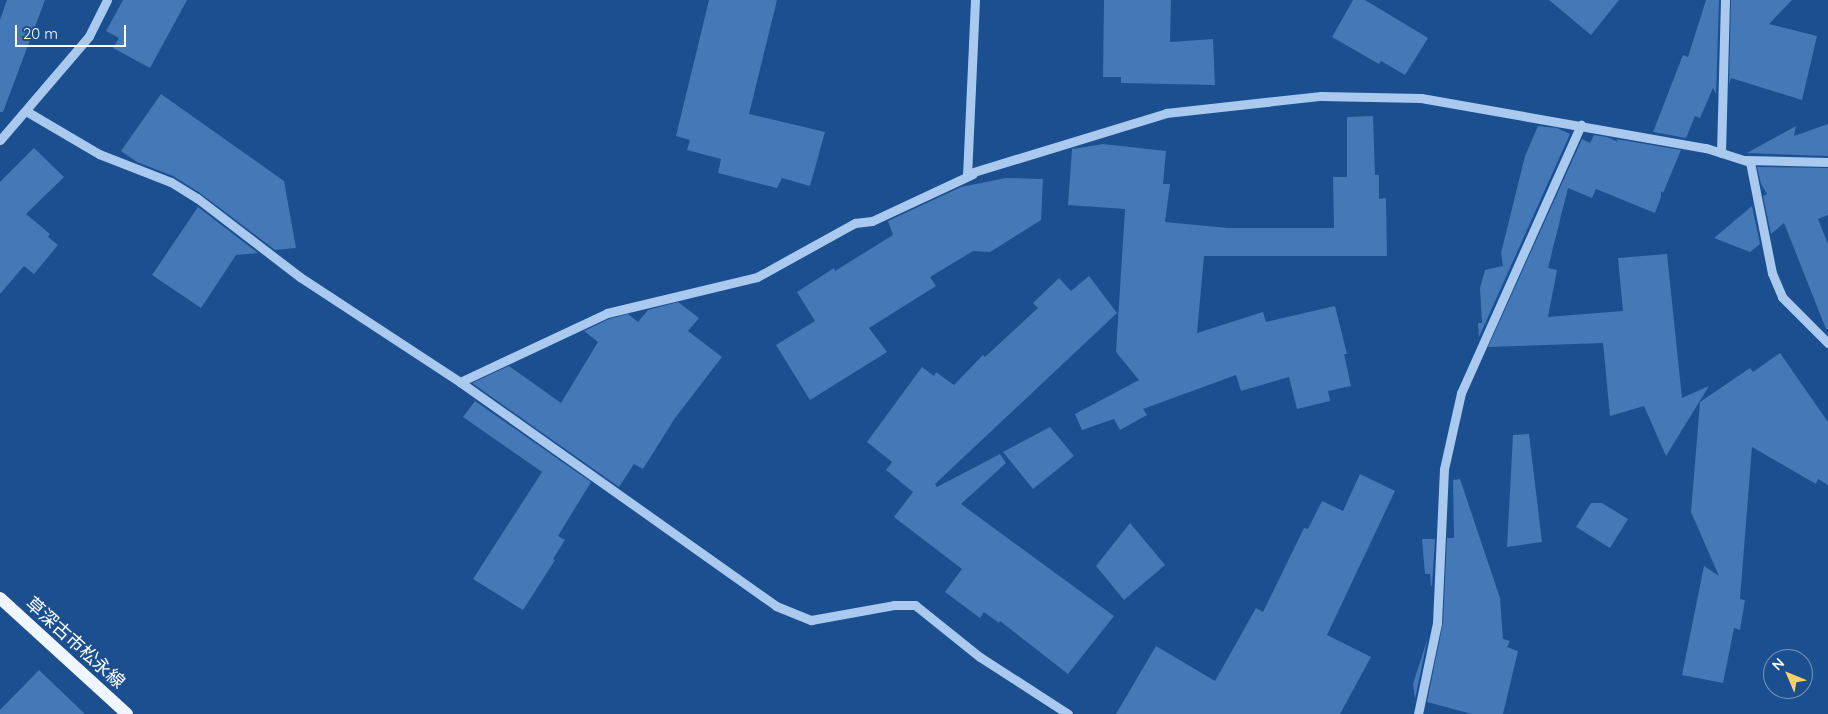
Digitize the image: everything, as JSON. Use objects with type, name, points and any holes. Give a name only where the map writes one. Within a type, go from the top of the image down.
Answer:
[{"type":"main road","name":"草深古市松永線","points":[[0,598],[127,714]]},
{"type":"street","points":[[0,140],[89,36],[107,0]]},
{"type":"street","points":[[975,0],[967,174],[980,172]]},
{"type":"street","points":[[1721,152],[1725,0]]},
{"type":"street","points":[[460,382],[607,314],[757,277],[855,223],[872,221],[980,172],[1166,113],[1321,96],[1421,98],[1706,148],[1750,162],[1772,273],[1782,297],[1828,343]]},
{"type":"street","points":[[26,111],[99,154],[170,182],[197,198],[300,277],[460,382],[776,606],[811,620],[894,605],[915,605],[980,658],[1068,714]]},
{"type":"street","points":[[1418,714],[1436,623],[1444,469],[1461,393],[1581,125]]},
{"type":"street","points":[[1742,160],[1828,162]]},
{"type":"building","points":[[7,0],[45,0],[3,112],[0,112],[0,20]]},
{"type":"building","points":[[123,0],[187,0],[150,68],[113,48],[119,38],[106,31]]},
{"type":"building","points":[[709,0],[777,0],[749,114],[825,132],[810,186],[782,178],[777,188],[718,173],[721,159],[687,150],[690,140],[676,136]]},
{"type":"building","points":[[1104,0],[1171,0],[1170,42],[1213,39],[1215,85],[1121,83],[1121,77],[1103,77]]},
{"type":"building","points":[[1353,0],[1365,0],[1428,38],[1405,75],[1381,61],[1379,64],[1332,37]]},
{"type":"building","points":[[1549,0],[1619,0],[1591,35]]},
{"type":"building","points":[[1706,0],[1719,0],[1716,94],[1713,88],[1700,118],[1695,116],[1686,138],[1653,132],[1683,55],[1688,57]]},
{"type":"building","points":[[1731,0],[1792,0],[1769,24],[1817,36],[1802,100],[1731,78],[1729,84]]},
{"type":"building","points":[[161,94],[284,181],[296,248],[275,250],[200,193],[173,176],[137,162],[121,151]]},
{"type":"building","points":[[1373,116],[1375,175],[1379,175],[1379,199],[1386,198],[1387,256],[1204,256],[1197,333],[1263,312],[1266,322],[1335,306],[1347,354],[1344,354],[1351,386],[1328,391],[1330,401],[1297,409],[1289,377],[1241,391],[1236,375],[1143,409],[1147,415],[1120,430],[1114,419],[1082,430],[1075,414],[1139,380],[1116,352],[1125,209],[1068,205],[1072,149],[1103,144],[1166,151],[1163,184],[1170,184],[1165,222],[1228,228],[1334,228],[1333,177],[1347,177],[1347,117]]},
{"type":"building","points":[[1828,124],[1828,156],[1747,153],[1796,126],[1794,136]]},
{"type":"building","points":[[1538,126],[1557,128],[1570,134],[1479,337],[1478,323],[1482,323],[1480,288],[1485,270],[1503,266],[1501,253],[1525,156]]},
{"type":"building","points":[[1594,135],[1607,137],[1618,142],[1616,139],[1681,150],[1663,193],[1661,191],[1661,197],[1655,213],[1596,189],[1592,198],[1568,188],[1548,268],[1557,270],[1548,317],[1623,311],[1618,258],[1667,254],[1682,398],[1709,386],[1666,456],[1644,406],[1610,416],[1603,343],[1488,347],[1582,139],[1590,143]]},
{"type":"building","points":[[34,148],[64,177],[26,214],[50,234],[48,237],[58,245],[34,274],[24,266],[0,294],[0,182]]},
{"type":"building","points":[[1757,167],[1828,168],[1828,215],[1818,219],[1828,244],[1828,329],[1826,329],[1784,223],[1771,234],[1763,196],[1767,194],[1761,184]]},
{"type":"building","points":[[1006,178],[1043,179],[1041,220],[990,252],[973,251],[930,277],[936,286],[869,328],[887,352],[810,400],[776,345],[815,321],[797,292],[834,268],[835,271],[893,235],[888,221],[961,187]]},
{"type":"building","points":[[1752,206],[1760,244],[1750,252],[1714,238]]},
{"type":"building","points":[[198,207],[258,253],[236,255],[201,308],[152,275]]},
{"type":"building","points":[[1089,276],[1117,313],[935,484],[937,487],[1000,454],[1006,463],[961,504],[1114,616],[1068,674],[1000,621],[999,623],[984,612],[980,618],[945,592],[962,569],[894,517],[913,492],[886,470],[892,462],[867,442],[922,367],[934,376],[936,372],[954,385],[983,355],[985,357],[1038,308],[1033,303],[1059,278],[1071,291]]},
{"type":"building","points":[[678,302],[699,318],[688,331],[722,357],[675,418],[643,469],[634,464],[619,487],[472,383],[509,366],[561,403],[598,342],[584,331],[609,319],[628,314],[638,322],[648,310]]},
{"type":"building","points":[[1780,353],[1828,422],[1828,485],[1818,479],[1816,484],[1752,447],[1740,599],[1745,600],[1740,630],[1734,628],[1723,683],[1682,675],[1704,566],[1719,576],[1691,512],[1700,402],[1750,368],[1753,372]]},
{"type":"building","points":[[475,401],[591,482],[558,536],[565,540],[553,559],[555,560],[523,610],[473,579],[542,472],[463,417]]},
{"type":"building","points":[[1050,427],[1074,456],[1033,489],[1003,452]]},
{"type":"building","points":[[1529,434],[1542,542],[1507,547],[1513,435]]},
{"type":"building","points":[[1360,474],[1395,491],[1327,635],[1371,657],[1340,714],[1116,714],[1156,646],[1215,681],[1256,608],[1263,612],[1304,528],[1308,529],[1322,501],[1343,511]]},
{"type":"building","points":[[1460,479],[1500,598],[1503,639],[1510,641],[1507,647],[1518,651],[1503,714],[1472,714],[1427,702],[1443,623],[1447,538],[1454,538],[1453,480]]},
{"type":"building","points":[[1591,503],[1602,503],[1628,519],[1610,548],[1576,527]]},
{"type":"building","points":[[1130,523],[1165,565],[1124,600],[1096,566]]},
{"type":"building","points":[[1422,539],[1435,539],[1432,586],[1430,574],[1425,574]]},
{"type":"building","points":[[1428,637],[1415,699],[1413,684]]},
{"type":"building","points":[[39,670],[85,714],[0,714],[0,710]]}]
